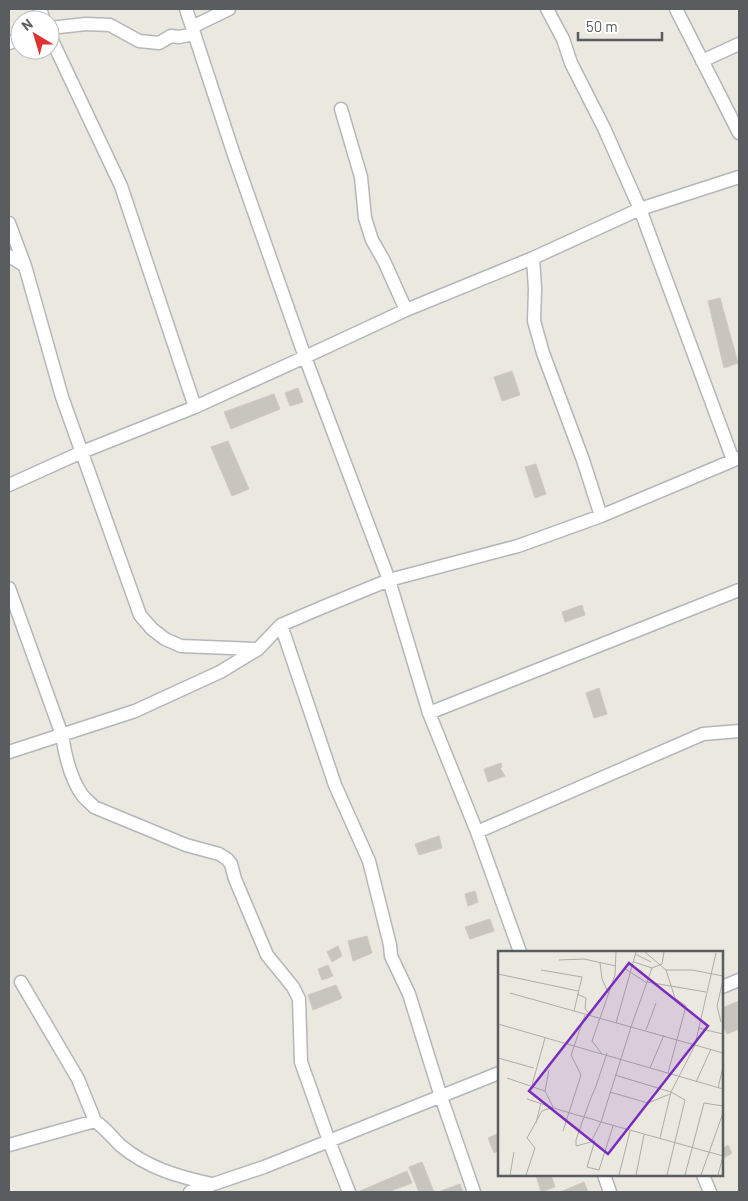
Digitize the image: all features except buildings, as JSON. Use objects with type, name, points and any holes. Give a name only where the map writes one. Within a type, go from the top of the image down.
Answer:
[{"type":"street","points":[[186,9],[234,155],[305,357],[389,580],[429,713],[477,832],[520,951]]},
{"type":"street","points":[[60,27],[86,24],[110,25],[139,40],[159,43],[171,36],[179,38],[229,9]]},
{"type":"street","points":[[9,752],[135,711],[220,672],[258,649],[281,625],[389,580],[518,546],[601,516],[736,459],[640,209],[604,128],[571,63],[563,39],[547,9]]},
{"type":"street","points":[[676,9],[739,133]]},
{"type":"street","points":[[702,61],[739,44]]},
{"type":"street","points":[[60,57],[121,186],[195,407]]},
{"type":"street","points":[[341,109],[361,177],[365,218],[372,240],[388,268],[406,310]]},
{"type":"street","points":[[9,485],[82,452],[195,407],[406,310],[533,258],[640,209],[739,176]]},
{"type":"street","points":[[9,223],[25,266],[62,396],[140,615],[152,630],[181,646],[258,649]]},
{"type":"street","points":[[9,256],[25,266]]},
{"type":"street","points":[[533,258],[534,322],[543,353],[583,460],[601,516]]},
{"type":"street","points":[[9,478],[23,479]]},
{"type":"street","points":[[9,588],[62,735],[72,775],[82,795],[94,807],[186,846],[220,854],[231,864],[235,879],[267,954],[293,987],[299,999],[301,1062],[329,1141],[350,1192]]},
{"type":"street","points":[[429,713],[739,590]]},
{"type":"street","points":[[281,625],[335,785],[368,861],[390,945],[391,956],[409,994],[474,1192]]},
{"type":"street","points":[[477,832],[703,734],[739,731]]},
{"type":"street","points":[[723,987],[739,980]]},
{"type":"street","points":[[21,982],[78,1079],[95,1121],[121,1146],[151,1166],[212,1188]]},
{"type":"street","points":[[190,1192],[212,1188],[498,1073]]},
{"type":"street","points":[[9,1145],[95,1121]]},
{"type":"street","points":[[600,1192],[603,1176]]},
{"type":"street","points":[[603,1176],[610,1192]]},
{"type":"street","points":[[703,1176],[710,1192]]}]
